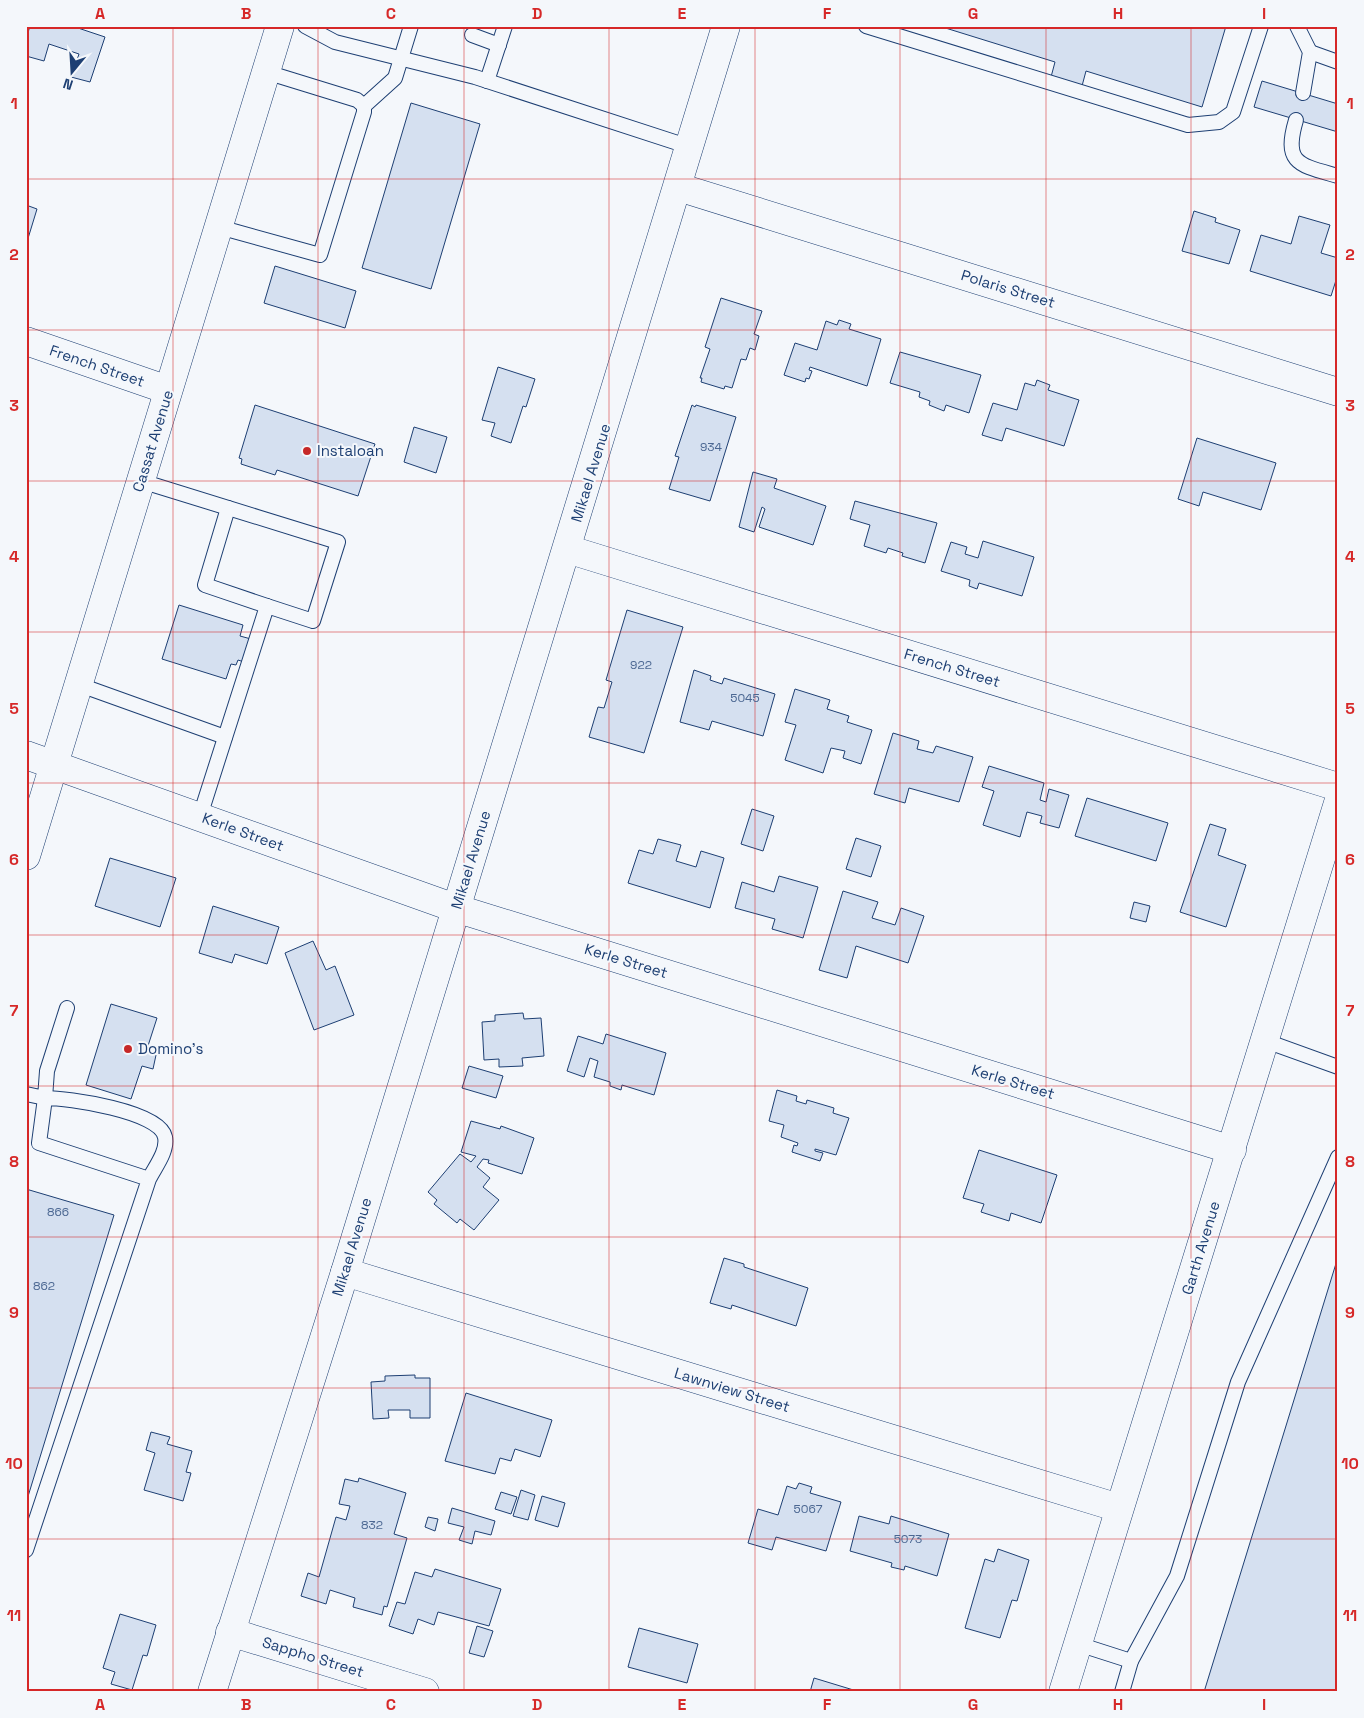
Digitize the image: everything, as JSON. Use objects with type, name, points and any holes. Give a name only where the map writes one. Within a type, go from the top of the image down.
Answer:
[{"type":"street","name":"Cassat Avenue","points":[[26,856],[80,685],[280,26]]},
{"type":"street","name":"Mikael Avenue","points":[[212,1692],[345,1272],[726,26]]},
{"type":"street","name":"Polaris Street","points":[[678,187],[1338,392]]},
{"type":"street","name":"French Street","points":[[26,341],[168,390]]},
{"type":"street","name":"French Street","points":[[567,549],[1338,786]]},
{"type":"street","name":"Kerle Street","points":[[26,755],[456,908],[1232,1150]]},
{"type":"street","name":"Garth Avenue","points":[[1063,1692],[1266,1041],[1338,803]]},
{"type":"street","name":"Lawnview Street","points":[[345,1272],[1120,1508]]},
{"type":"street","name":"Sappho Street","points":[[230,1632],[425,1692]]},
{"type":"lane","points":[[305,26],[335,42],[487,81],[690,147]]},
{"type":"lane","points":[[219,227],[320,255],[364,112],[364,106],[394,78],[412,26]]},
{"type":"lane","points":[[487,81],[505,26]]},
{"type":"lane","points":[[866,26],[1188,125],[1219,122],[1233,112],[1261,26]]},
{"type":"lane","points":[[1297,26],[1310,52],[1303,94]]},
{"type":"lane","points":[[472,35],[499,45]]},
{"type":"lane","points":[[1310,52],[1338,62]]},
{"type":"lane","points":[[266,72],[357,100],[364,106]]},
{"type":"lane","points":[[1296,120],[1290,141],[1293,156],[1306,167],[1338,176]]},
{"type":"lane","points":[[141,481],[338,542],[313,621],[205,585],[228,508]]},
{"type":"lane","points":[[200,816],[267,606]]},
{"type":"lane","points":[[80,685],[225,737]]},
{"type":"lane","points":[[67,1008],[47,1071],[39,1143],[149,1179]]},
{"type":"lane","points":[[1266,1041],[1338,1067]]},
{"type":"lane","points":[[26,1094],[45,1098],[68,1098],[102,1104],[155,1124],[165,1135],[166,1144],[149,1179],[26,1550]]},
{"type":"lane","points":[[1122,1692],[1131,1661],[1177,1576],[1238,1382],[1338,1157]]},
{"type":"lane","points":[[1078,1644],[1131,1661]]},
{"type":"building","points":[[30,26],[72,26],[105,37],[90,82],[71,77],[79,54],[49,44],[44,61],[26,56],[26,39]]},
{"type":"building","points":[[939,26],[1226,26],[1202,107],[1086,71],[1082,86],[1051,77],[1055,62]]},
{"type":"building","points":[[1262,81],[1338,104],[1338,132],[1254,107]]},
{"type":"building","points":[[411,103],[480,124],[431,289],[362,268]]},
{"type":"building","points":[[26,205],[37,209],[26,245]]},
{"type":"building","points":[[1194,211],[1216,218],[1215,222],[1240,230],[1229,264],[1182,251]]},
{"type":"building","points":[[1299,216],[1330,225],[1321,253],[1338,258],[1338,274],[1331,296],[1250,271],[1261,235],[1291,244]]},
{"type":"building","points":[[275,266],[356,291],[345,328],[264,303]]},
{"type":"building","points":[[721,298],[762,311],[754,334],[759,336],[755,350],[750,348],[746,360],[741,359],[732,388],[725,386],[724,389],[701,382],[702,378],[700,378],[710,349],[705,347]]},
{"type":"building","points":[[839,320],[851,324],[849,329],[881,339],[867,386],[810,367],[809,370],[812,371],[809,379],[806,378],[805,382],[784,375],[795,343],[817,350],[826,321],[837,325]]},
{"type":"building","points":[[900,352],[981,375],[969,413],[946,405],[944,411],[929,405],[930,401],[919,397],[920,392],[890,383]]},
{"type":"building","points":[[498,367],[535,379],[526,407],[523,406],[511,443],[491,436],[495,423],[482,420]]},
{"type":"building","points":[[1037,380],[1050,385],[1048,390],[1079,400],[1064,446],[1006,428],[1002,441],[982,435],[993,403],[1017,410],[1025,383],[1035,386]]},
{"type":"building","name":"Instaloan","points":[[255,405],[375,444],[358,496],[277,470],[275,475],[241,464],[242,459],[239,458]]},
{"type":"building","points":[[692,405],[736,417],[710,501],[669,489],[679,457],[675,456]]},
{"type":"building","points":[[414,427],[447,437],[436,473],[404,462]]},
{"type":"building","points":[[1197,438],[1276,463],[1261,510],[1203,492],[1199,506],[1178,499]]},
{"type":"building","points":[[753,472],[777,479],[774,488],[826,506],[813,545],[759,527],[765,509],[762,507],[754,532],[739,527]]},
{"type":"building","points":[[855,501],[937,523],[925,563],[902,556],[903,553],[888,548],[886,553],[864,546],[870,525],[850,519]]},
{"type":"building","points":[[983,541],[1034,557],[1022,596],[979,583],[977,589],[969,586],[970,580],[941,571],[951,542],[967,547],[965,554],[978,558]]},
{"type":"building","points":[[179,605],[243,625],[240,636],[251,639],[244,662],[238,660],[236,665],[231,664],[226,679],[162,659]]},
{"type":"building","points":[[627,610],[683,627],[644,753],[589,737],[598,707],[604,708],[612,682],[606,680]]},
{"type":"building","points":[[694,670],[711,676],[710,680],[722,684],[724,678],[775,694],[763,736],[712,721],[709,730],[680,722]]},
{"type":"building","points":[[795,689],[830,700],[827,709],[849,716],[847,722],[872,730],[861,764],[843,758],[845,751],[831,748],[823,773],[785,760],[796,725],[785,722]]},
{"type":"building","points":[[893,733],[919,741],[917,749],[933,753],[936,746],[973,757],[959,802],[909,788],[905,803],[874,794]]},
{"type":"building","points":[[989,766],[1044,783],[1040,800],[1046,802],[1049,789],[1069,795],[1059,828],[1040,823],[1042,816],[1027,812],[1020,837],[983,825],[994,791],[982,787]]},
{"type":"building","points":[[1087,798],[1168,823],[1156,861],[1075,836]]},
{"type":"building","points":[[752,809],[774,816],[763,851],[741,844]]},
{"type":"building","points":[[1210,824],[1226,829],[1218,855],[1246,865],[1226,927],[1180,912]]},
{"type":"building","points":[[856,838],[881,846],[871,877],[846,869]]},
{"type":"building","points":[[658,839],[681,845],[676,861],[696,867],[701,851],[724,858],[710,908],[628,883],[639,850],[653,854]]},
{"type":"building","points":[[110,858],[176,878],[160,927],[95,906]]},
{"type":"building","points":[[779,876],[818,887],[803,938],[772,929],[775,919],[735,908],[742,882],[774,892]]},
{"type":"building","points":[[843,891],[878,902],[872,918],[895,925],[901,908],[924,916],[908,963],[856,946],[847,978],[819,970]]},
{"type":"building","points":[[1134,902],[1150,906],[1146,922],[1130,918]]},
{"type":"building","points":[[213,906],[279,927],[267,964],[235,954],[232,963],[199,953]]},
{"type":"building","points":[[313,941],[326,970],[335,966],[354,1015],[314,1030],[285,953]]},
{"type":"building","points":[[111,1004],[157,1018],[146,1052],[156,1055],[153,1069],[142,1066],[131,1099],[86,1085]]},
{"type":"building","points":[[523,1013],[524,1019],[541,1018],[544,1056],[522,1058],[523,1066],[499,1067],[499,1059],[484,1060],[482,1022],[495,1021],[495,1015]]},
{"type":"building","points":[[606,1034],[666,1053],[654,1095],[622,1085],[621,1090],[610,1086],[610,1082],[594,1077],[598,1061],[590,1058],[584,1077],[567,1071],[578,1036],[603,1044]]},
{"type":"building","points":[[469,1066],[503,1076],[496,1098],[462,1088]]},
{"type":"building","points":[[777,1090],[797,1096],[796,1101],[806,1104],[807,1100],[834,1108],[833,1113],[849,1118],[836,1155],[815,1149],[815,1151],[823,1153],[820,1161],[792,1152],[794,1145],[797,1146],[798,1143],[781,1137],[784,1125],[769,1121]]},
{"type":"building","points":[[471,1121],[500,1129],[501,1126],[534,1138],[522,1174],[488,1163],[489,1160],[483,1159],[477,1167],[490,1178],[483,1187],[499,1200],[474,1230],[460,1219],[457,1223],[434,1204],[437,1200],[428,1192],[460,1154],[471,1162],[476,1156],[461,1152]]},
{"type":"building","points":[[979,1150],[1057,1175],[1041,1223],[1011,1213],[1009,1221],[981,1212],[984,1204],[963,1198]]},
{"type":"building","points":[[26,1189],[114,1215],[26,1503]]},
{"type":"building","points":[[1338,1257],[1338,1692],[1204,1692]]},
{"type":"building","points":[[724,1258],[744,1264],[744,1267],[808,1288],[796,1326],[732,1305],[731,1309],[710,1303]]},
{"type":"building","points":[[415,1375],[415,1378],[430,1378],[430,1418],[410,1418],[410,1410],[388,1410],[389,1418],[373,1419],[371,1382],[385,1381],[385,1376]]},
{"type":"building","points":[[466,1393],[552,1420],[540,1457],[515,1449],[511,1461],[500,1458],[495,1474],[445,1461]]},
{"type":"building","points":[[151,1432],[170,1437],[167,1444],[192,1451],[186,1472],[191,1473],[183,1501],[144,1490],[155,1453],[146,1450]]},
{"type":"building","points":[[359,1478],[406,1493],[394,1534],[407,1538],[387,1607],[384,1606],[382,1615],[353,1607],[355,1598],[330,1590],[326,1604],[301,1596],[308,1573],[319,1577],[336,1517],[346,1520],[350,1506],[339,1504],[345,1479],[358,1482]]},
{"type":"building","points":[[799,1483],[812,1487],[810,1493],[841,1502],[826,1551],[776,1537],[772,1550],[748,1543],[758,1509],[778,1515],[787,1486],[796,1489]]},
{"type":"building","points":[[521,1490],[535,1495],[528,1520],[513,1516]]},
{"type":"building","points":[[501,1492],[517,1497],[511,1514],[495,1509]]},
{"type":"building","points":[[542,1496],[565,1503],[558,1527],[535,1520]]},
{"type":"building","points":[[452,1508],[495,1521],[491,1535],[475,1531],[472,1544],[459,1540],[464,1527],[448,1523]]},
{"type":"building","points":[[859,1516],[889,1524],[891,1516],[949,1534],[937,1576],[905,1566],[904,1570],[891,1567],[892,1563],[850,1551]]},
{"type":"building","points":[[428,1517],[438,1519],[435,1531],[425,1527]]},
{"type":"building","points":[[998,1549],[1029,1560],[1017,1601],[1012,1600],[1000,1638],[965,1628],[985,1559],[994,1562]]},
{"type":"building","points":[[435,1569],[501,1589],[489,1626],[438,1612],[434,1625],[418,1619],[413,1634],[389,1626],[397,1602],[405,1604],[415,1572],[432,1577]]},
{"type":"building","points":[[120,1614],[156,1625],[147,1656],[143,1655],[132,1690],[111,1684],[115,1672],[103,1668]]},
{"type":"building","points":[[477,1626],[493,1631],[484,1657],[469,1653]]},
{"type":"building","points":[[639,1628],[698,1644],[687,1683],[628,1667]]},
{"type":"building","points":[[814,1678],[860,1692],[810,1692]]},
{"type":"place","name":"Instaloan","points":[[307,451]]},
{"type":"place","name":"Domino's","points":[[128,1049]]}]
